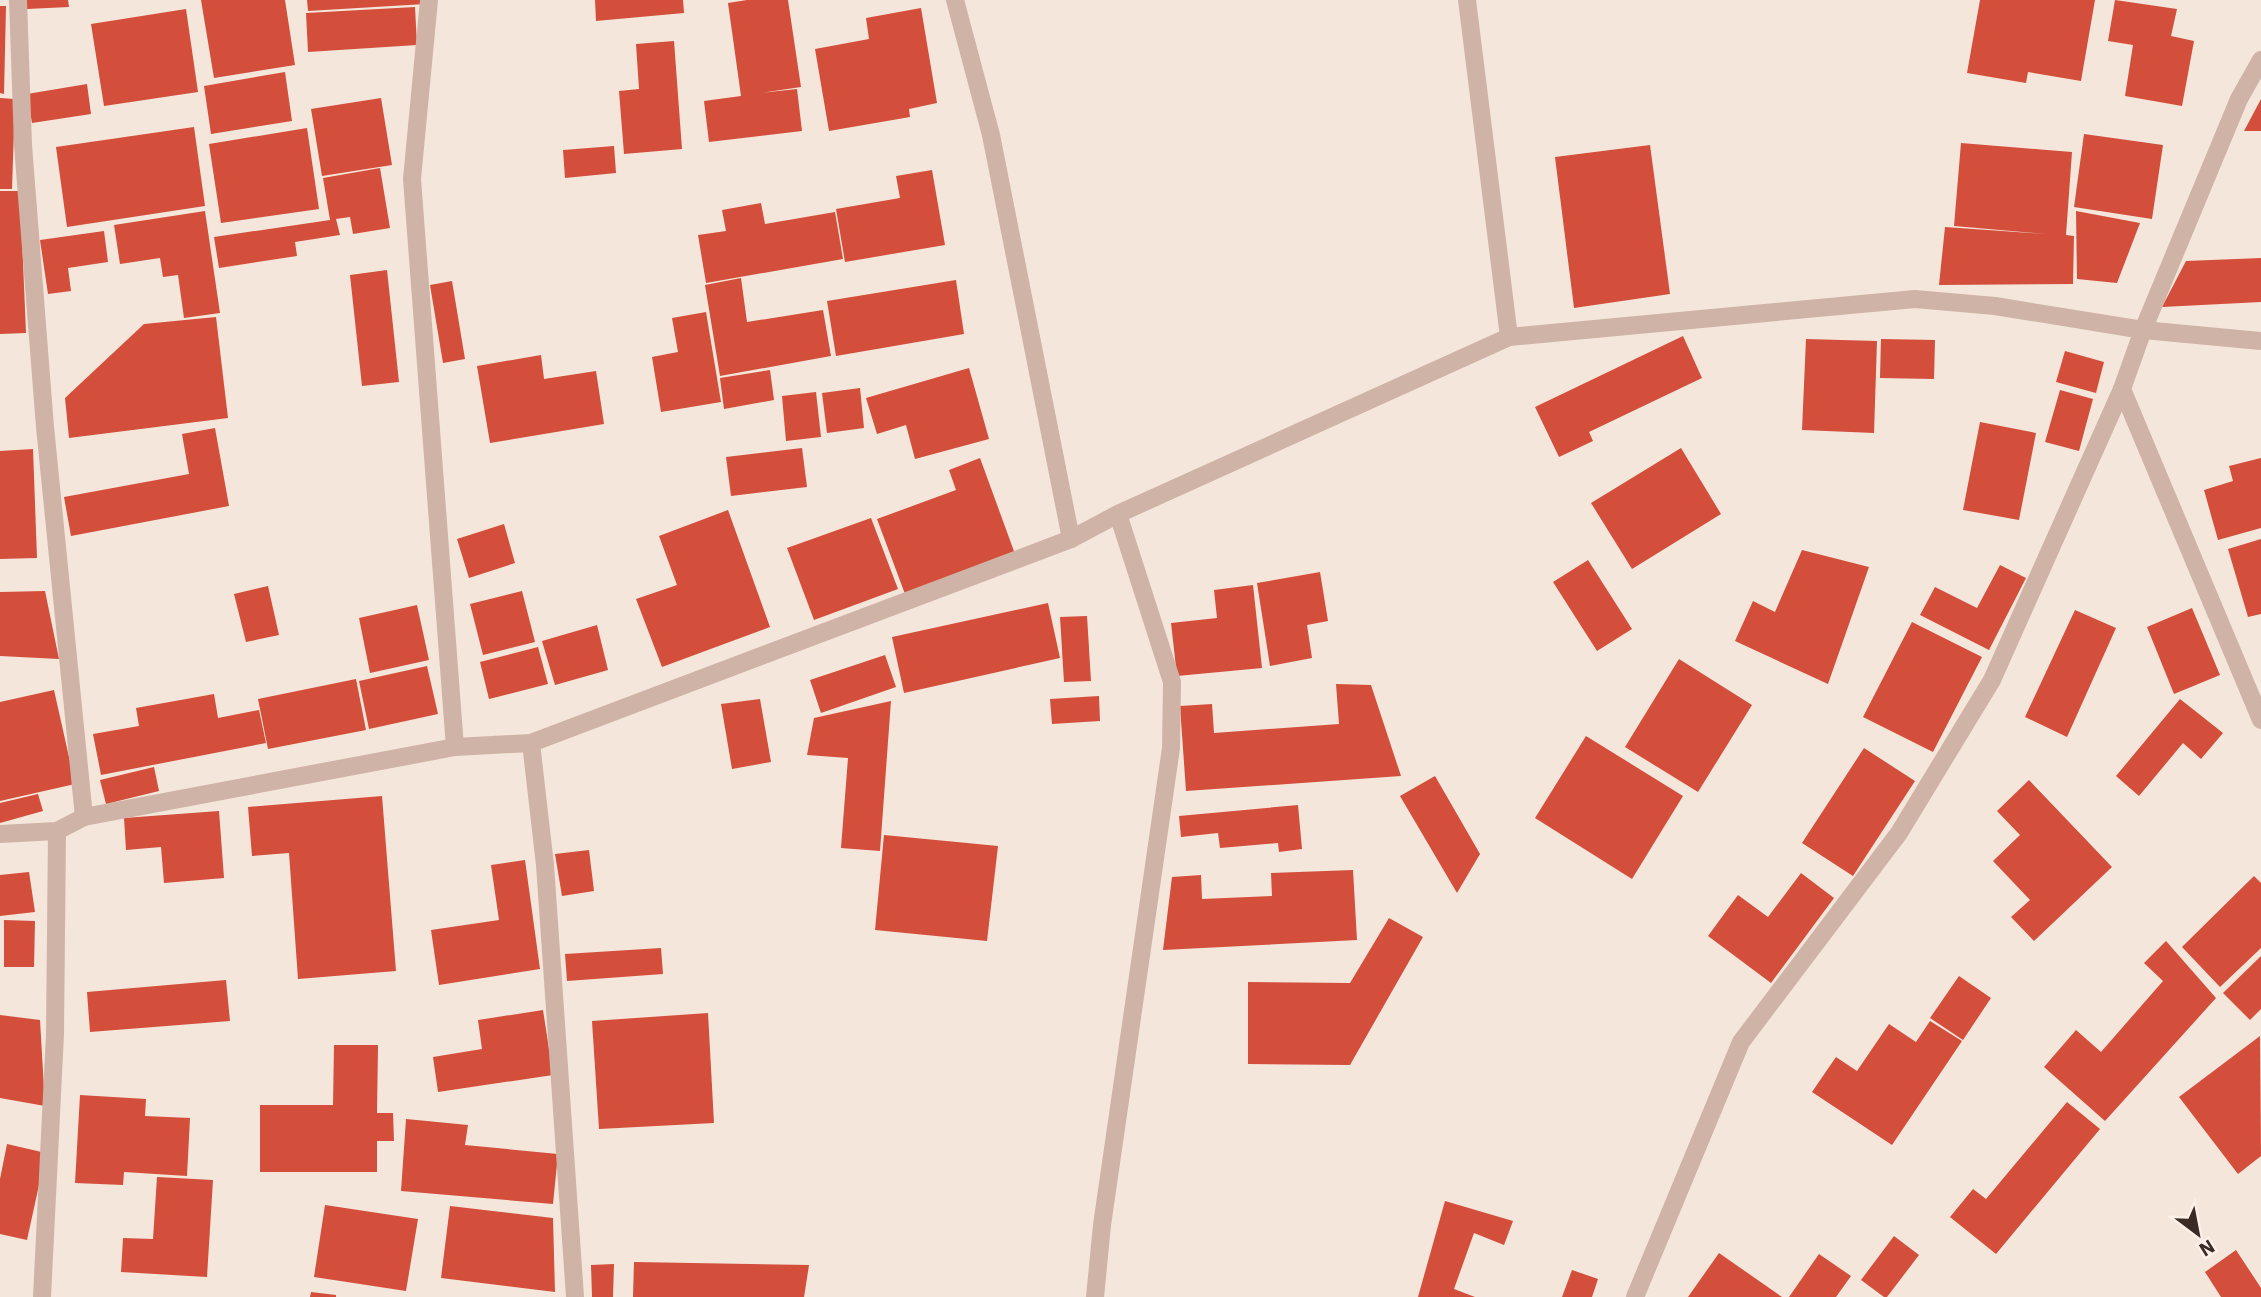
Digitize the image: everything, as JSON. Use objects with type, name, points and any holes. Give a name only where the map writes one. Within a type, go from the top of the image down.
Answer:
[{"type":"street","points":[[18,0],[23,145],[45,427],[84,817]]},
{"type":"street","points":[[429,0],[412,179],[455,747]]},
{"type":"street","points":[[955,0],[991,135],[1071,539]]},
{"type":"street","points":[[1467,0],[1509,337]]},
{"type":"street","points":[[1635,1297],[1741,1042],[1899,833],[1992,680],[2122,389],[2143,330],[2239,99],[2261,60]]},
{"type":"street","points":[[0,834],[57,831],[84,817],[455,747],[531,743],[1071,539],[1118,514],[1509,337],[1915,299],[1995,306],[2143,330],[2261,341]]},
{"type":"street","points":[[2122,389],[2261,720]]},
{"type":"street","points":[[1095,1297],[1102,1225],[1171,747],[1172,682],[1118,514]]},
{"type":"street","points":[[531,743],[545,865],[575,1297]]},
{"type":"street","points":[[42,1297],[55,1034],[57,831]]},
{"type":"building","points":[[27,0],[68,0],[69,7],[27,9]]},
{"type":"building","points":[[201,0],[285,0],[295,65],[214,78]]},
{"type":"building","points":[[307,0],[425,0],[425,4],[308,11]]},
{"type":"building","points":[[595,0],[683,0],[684,13],[596,21]]},
{"type":"building","points":[[788,0],[801,87],[760,93],[797,89],[802,131],[709,142],[704,101],[741,96],[728,3]]},
{"type":"building","points":[[1980,0],[2095,0],[2081,81],[2028,72],[2026,83],[1967,73]]},
{"type":"building","points":[[2115,0],[2177,9],[2171,36],[2194,41],[2182,106],[2125,96],[2133,45],[2108,41]]},
{"type":"building","points":[[0,6],[6,6],[4,94],[0,93]]},
{"type":"building","points":[[415,7],[417,45],[308,52],[306,13]]},
{"type":"building","points":[[921,8],[937,103],[909,109],[910,117],[829,131],[815,49],[869,39],[866,18]]},
{"type":"building","points":[[186,9],[198,92],[104,106],[91,24]]},
{"type":"building","points":[[674,41],[682,149],[624,154],[619,91],[639,89],[636,44]]},
{"type":"building","points":[[285,72],[292,121],[211,134],[204,86]]},
{"type":"building","points":[[87,84],[91,114],[32,123],[27,94]]},
{"type":"building","points":[[0,98],[15,99],[12,189],[0,189]]},
{"type":"building","points":[[381,98],[392,165],[322,176],[311,109]]},
{"type":"building","points":[[2261,99],[2261,131],[2244,131]]},
{"type":"building","points":[[194,127],[205,206],[67,227],[56,147]]},
{"type":"building","points":[[307,128],[319,209],[221,223],[209,144]]},
{"type":"building","points":[[2084,134],[2163,145],[2152,219],[2074,207]]},
{"type":"building","points":[[1961,143],[2072,152],[2066,235],[2074,236],[2073,284],[1939,285],[1945,227],[2046,234],[1954,226]]},
{"type":"building","points":[[1650,145],[1670,294],[1574,308],[1555,157]]},
{"type":"building","points":[[614,146],[616,173],[565,178],[563,150]]},
{"type":"building","points":[[380,168],[390,228],[353,234],[350,217],[336,219],[340,235],[295,242],[297,256],[219,268],[214,237],[330,220],[323,178]]},
{"type":"building","points":[[932,170],[945,245],[845,262],[836,209],[900,198],[896,176]]},
{"type":"building","points":[[0,191],[20,191],[26,333],[0,334]]},
{"type":"building","points":[[761,203],[765,224],[835,212],[843,259],[706,283],[698,235],[726,231],[722,210]]},
{"type":"building","points":[[205,211],[220,313],[184,318],[178,275],[163,277],[160,258],[120,264],[114,225]]},
{"type":"building","points":[[2076,211],[2140,223],[2117,283],[2077,279]]},
{"type":"building","points":[[104,231],[108,262],[68,268],[71,291],[48,294],[40,240]]},
{"type":"building","points":[[2261,258],[2261,302],[2162,307],[2186,261]]},
{"type":"building","points":[[387,270],[399,382],[362,386],[350,275]]},
{"type":"building","points":[[741,278],[747,322],[823,310],[831,356],[720,376],[705,285]]},
{"type":"building","points":[[956,280],[964,334],[836,356],[827,301]]},
{"type":"building","points":[[452,281],[465,359],[443,363],[430,285]]},
{"type":"building","points":[[706,312],[721,402],[661,412],[652,357],[678,352],[672,318]]},
{"type":"building","points":[[216,317],[228,418],[69,438],[65,398],[144,324]]},
{"type":"building","points":[[1683,336],[1702,378],[1589,432],[1593,441],[1559,457],[1535,407]]},
{"type":"building","points":[[1806,339],[1877,341],[1874,433],[1802,430]]},
{"type":"building","points":[[1881,339],[1935,340],[1934,379],[1880,378]]},
{"type":"building","points":[[2065,351],[2104,362],[2096,393],[2056,382]]},
{"type":"building","points":[[541,355],[544,379],[596,371],[604,424],[490,443],[477,366]]},
{"type":"building","points":[[969,368],[989,439],[915,459],[906,425],[877,434],[866,398]]},
{"type":"building","points":[[770,370],[774,400],[724,409],[720,378]]},
{"type":"building","points":[[860,388],[864,428],[827,433],[822,393]]},
{"type":"building","points":[[2060,390],[2093,399],[2079,451],[2045,442]]},
{"type":"building","points":[[816,392],[821,437],[786,441],[782,396]]},
{"type":"building","points":[[1980,422],[2036,433],[2019,520],[1963,510]]},
{"type":"building","points":[[215,428],[229,506],[71,536],[64,497],[189,474],[182,434]]},
{"type":"building","points":[[802,448],[807,487],[731,496],[726,457]]},
{"type":"building","points":[[1681,448],[1721,514],[1632,569],[1591,503]]},
{"type":"building","points":[[33,449],[37,558],[0,559],[0,451]]},
{"type":"building","points":[[980,458],[1015,554],[905,594],[877,519],[956,490],[949,470]]},
{"type":"building","points":[[2261,458],[2261,528],[2218,540],[2204,490],[2233,481],[2229,466]]},
{"type":"building","points":[[728,510],[770,627],[662,667],[636,599],[677,585],[659,536]]},
{"type":"building","points":[[871,518],[898,589],[814,620],[787,548]]},
{"type":"building","points":[[504,524],[515,563],[469,578],[457,539]]},
{"type":"building","points":[[2261,539],[2261,614],[2248,617],[2228,549]]},
{"type":"building","points":[[1802,550],[1869,567],[1828,684],[1735,641],[1753,601],[1775,612]]},
{"type":"building","points":[[1588,560],[1632,629],[1597,651],[1553,582]]},
{"type":"building","points":[[2000,565],[2026,578],[1989,650],[1920,615],[1935,587],[1977,608]]},
{"type":"building","points":[[1320,572],[1328,621],[1307,625],[1312,658],[1270,666],[1257,583]]},
{"type":"building","points":[[1253,585],[1262,668],[1177,676],[1171,623],[1217,618],[1214,590]]},
{"type":"building","points":[[268,586],[279,635],[246,642],[234,594]]},
{"type":"building","points":[[45,591],[59,659],[0,656],[0,592]]},
{"type":"building","points":[[522,591],[535,642],[483,655],[470,604]]},
{"type":"building","points":[[1048,603],[1060,658],[904,693],[892,637]]},
{"type":"building","points":[[417,605],[429,660],[370,673],[359,618]]},
{"type":"building","points":[[2192,608],[2220,675],[2174,694],[2147,627]]},
{"type":"building","points":[[2075,610],[2116,628],[2067,737],[2025,717]]},
{"type":"building","points":[[1087,616],[1091,681],[1064,682],[1060,617]]},
{"type":"building","points":[[1912,622],[1982,657],[1933,752],[1863,717]]},
{"type":"building","points":[[597,625],[608,670],[555,685],[542,641]]},
{"type":"building","points":[[538,647],[548,684],[489,699],[480,662]]},
{"type":"building","points":[[885,655],[896,687],[821,713],[810,680]]},
{"type":"building","points":[[1679,659],[1752,705],[1698,792],[1625,747]]},
{"type":"building","points":[[427,666],[438,714],[369,729],[359,681]]},
{"type":"building","points":[[356,679],[366,730],[268,749],[258,699]]},
{"type":"building","points":[[1336,684],[1371,685],[1401,776],[1186,791],[1180,706],[1212,704],[1214,733],[1339,724]]},
{"type":"building","points":[[54,690],[75,784],[0,801],[0,702]]},
{"type":"building","points":[[214,694],[218,718],[259,710],[266,743],[101,775],[93,734],[139,726],[136,708]]},
{"type":"building","points":[[1099,696],[1100,721],[1052,724],[1050,699]]},
{"type":"building","points":[[760,699],[771,762],[732,769],[721,704]]},
{"type":"building","points":[[2180,699],[2223,733],[2201,759],[2183,743],[2139,796],[2116,776]]},
{"type":"building","points":[[891,701],[880,851],[841,848],[848,758],[807,755],[814,718]]},
{"type":"building","points":[[1586,736],[1683,796],[1632,879],[1535,818]]},
{"type":"building","points":[[1864,748],[1915,781],[1853,876],[1802,843]]},
{"type":"building","points":[[154,767],[159,791],[106,804],[100,780]]},
{"type":"building","points":[[1435,776],[1480,854],[1457,893],[1400,796]]},
{"type":"building","points":[[2029,780],[2112,867],[2034,941],[2011,917],[2030,900],[1993,861],[2020,835],[1997,811]]},
{"type":"building","points":[[38,794],[43,811],[0,823],[0,803]]},
{"type":"building","points":[[382,796],[396,971],[298,979],[289,853],[252,856],[248,807]]},
{"type":"building","points":[[1298,805],[1302,849],[1279,852],[1278,843],[1220,848],[1218,833],[1181,837],[1179,816]]},
{"type":"building","points":[[219,811],[224,878],[164,883],[161,847],[126,850],[124,818]]},
{"type":"building","points":[[884,835],[998,846],[987,941],[875,930]]},
{"type":"building","points":[[589,850],[594,891],[562,896],[555,854]]},
{"type":"building","points":[[525,860],[540,969],[439,985],[431,930],[499,920],[491,865]]},
{"type":"building","points":[[1353,870],[1357,940],[1163,950],[1172,877],[1201,875],[1202,899],[1272,896],[1271,873]]},
{"type":"building","points":[[29,872],[35,912],[0,916],[0,875]]},
{"type":"building","points":[[1801,873],[1834,898],[1771,983],[1708,936],[1738,895],[1768,917]]},
{"type":"building","points":[[2254,876],[2261,883],[2261,948],[2220,987],[2182,947]]},
{"type":"building","points":[[1389,918],[1423,937],[1350,1065],[1248,1064],[1248,982],[1350,983]]},
{"type":"building","points":[[4,920],[35,921],[34,967],[4,967]]},
{"type":"building","points":[[2166,941],[2216,998],[2105,1121],[2044,1067],[2076,1030],[2101,1052],[2163,981],[2144,963]]},
{"type":"building","points":[[661,948],[663,974],[567,981],[565,954]]},
{"type":"building","points":[[2261,956],[2261,1009],[2250,1020],[2223,993]]},
{"type":"building","points":[[1959,976],[1991,998],[1963,1040],[1930,1018]]},
{"type":"building","points":[[226,980],[230,1021],[90,1032],[87,992]]},
{"type":"building","points":[[543,1010],[553,1075],[438,1092],[433,1057],[482,1049],[478,1020]]},
{"type":"building","points":[[708,1013],[714,1123],[599,1129],[592,1021]]},
{"type":"building","points":[[0,1015],[40,1020],[45,1106],[0,1098]]},
{"type":"building","points":[[1930,1021],[1962,1041],[1892,1145],[1812,1092],[1836,1057],[1857,1071],[1889,1024],[1916,1042]]},
{"type":"building","points":[[2260,1036],[2261,1156],[2238,1174],[2179,1097]]},
{"type":"building","points":[[334,1045],[378,1045],[377,1113],[393,1113],[394,1141],[377,1141],[377,1172],[260,1172],[260,1105],[333,1105]]},
{"type":"building","points":[[80,1095],[146,1099],[145,1116],[190,1118],[187,1176],[124,1172],[123,1185],[75,1183]]},
{"type":"building","points":[[2067,1102],[2100,1129],[1996,1254],[1950,1217],[1973,1189],[1986,1199]]},
{"type":"building","points":[[406,1119],[468,1125],[465,1145],[558,1154],[553,1204],[401,1191]]},
{"type":"building","points":[[7,1144],[46,1153],[27,1240],[0,1234],[0,1179]]},
{"type":"building","points":[[157,1177],[213,1180],[207,1277],[121,1272],[123,1238],[153,1239]]},
{"type":"building","points":[[1445,1201],[1513,1221],[1504,1245],[1474,1233],[1454,1289],[1475,1297],[1418,1297]]},
{"type":"building","points":[[325,1205],[418,1219],[406,1291],[314,1277]]},
{"type":"building","points":[[450,1206],[553,1218],[555,1292],[441,1278]]},
{"type":"building","points":[[1894,1236],[1919,1255],[1887,1297],[1884,1297],[1861,1280]]},
{"type":"building","points":[[2236,1250],[2261,1288],[2261,1297],[2221,1297],[2205,1272]]},
{"type":"building","points":[[1719,1253],[1782,1297],[1688,1297]]},
{"type":"building","points":[[1819,1254],[1851,1276],[1836,1297],[1789,1297]]},
{"type":"building","points":[[634,1262],[809,1265],[804,1297],[633,1297]]},
{"type":"building","points":[[614,1264],[613,1297],[592,1297],[591,1265]]},
{"type":"building","points":[[1572,1270],[1598,1279],[1592,1297],[1562,1297]]},
{"type":"building","points":[[311,1292],[336,1295],[336,1297],[310,1297]]}]
